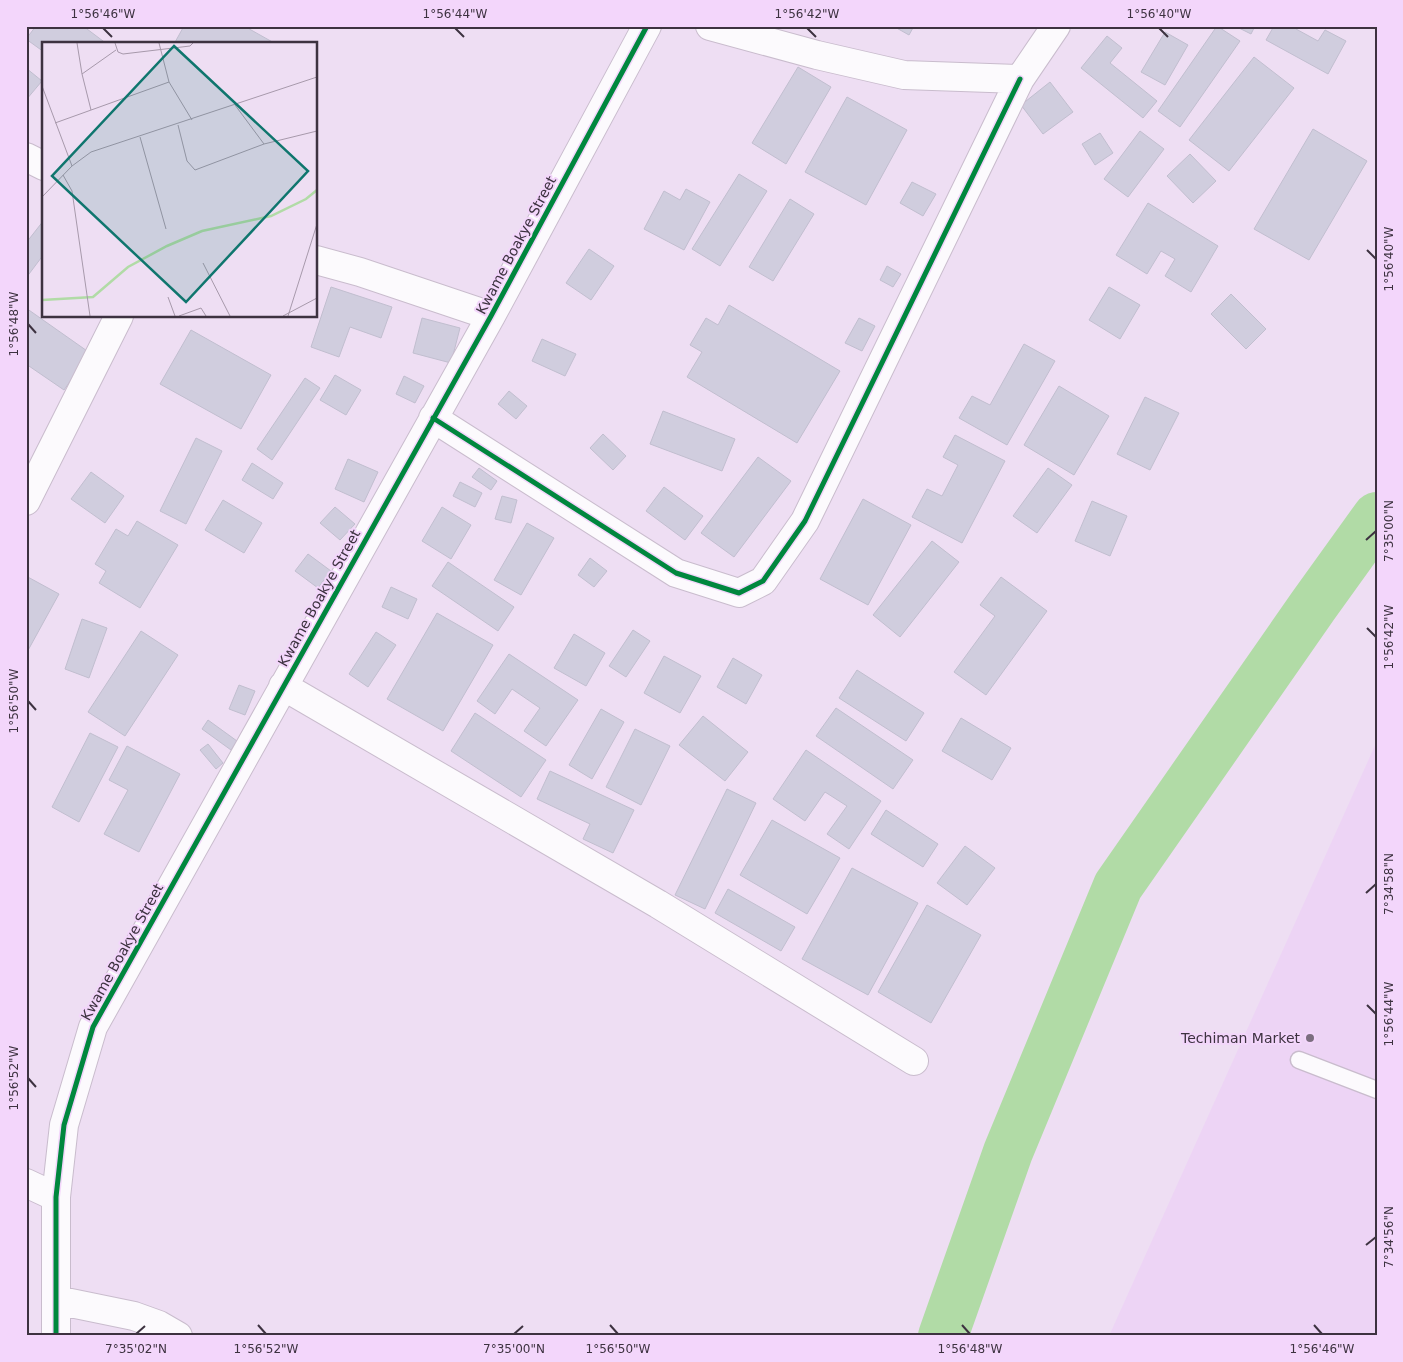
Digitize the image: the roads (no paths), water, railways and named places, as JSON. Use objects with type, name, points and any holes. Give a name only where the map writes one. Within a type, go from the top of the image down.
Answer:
[{"type":"street","name":"Kwame Boakye Street","points":[[56,1336],[56,1197],[64,1125],[93,1028],[491,316],[647,26]]},
{"type":"street","points":[[710,26],[817,55],[904,75],[1020,79]]},
{"type":"street","points":[[433,418],[676,573],[739,593],[764,581],[804,521],[1020,79],[1056,26]]},
{"type":"street","points":[[26,157],[42,165]]},
{"type":"street","points":[[318,261],[360,272],[491,316]]},
{"type":"street","points":[[26,501],[118,318]]},
{"type":"street","points":[[283,686],[658,904],[914,1061]]},
{"type":"street","points":[[26,1183],[56,1197]]},
{"type":"street","points":[[56,1300],[134,1316],[159,1325],[178,1336]]},
{"type":"lane","points":[[1299,1060],[1377,1090]]},
{"type":"waterway","points":[[943,1336],[1008,1152],[1118,886],[1377,517]]},
{"type":"place","name":"Techiman Market","points":[[1310,1038]]}]
